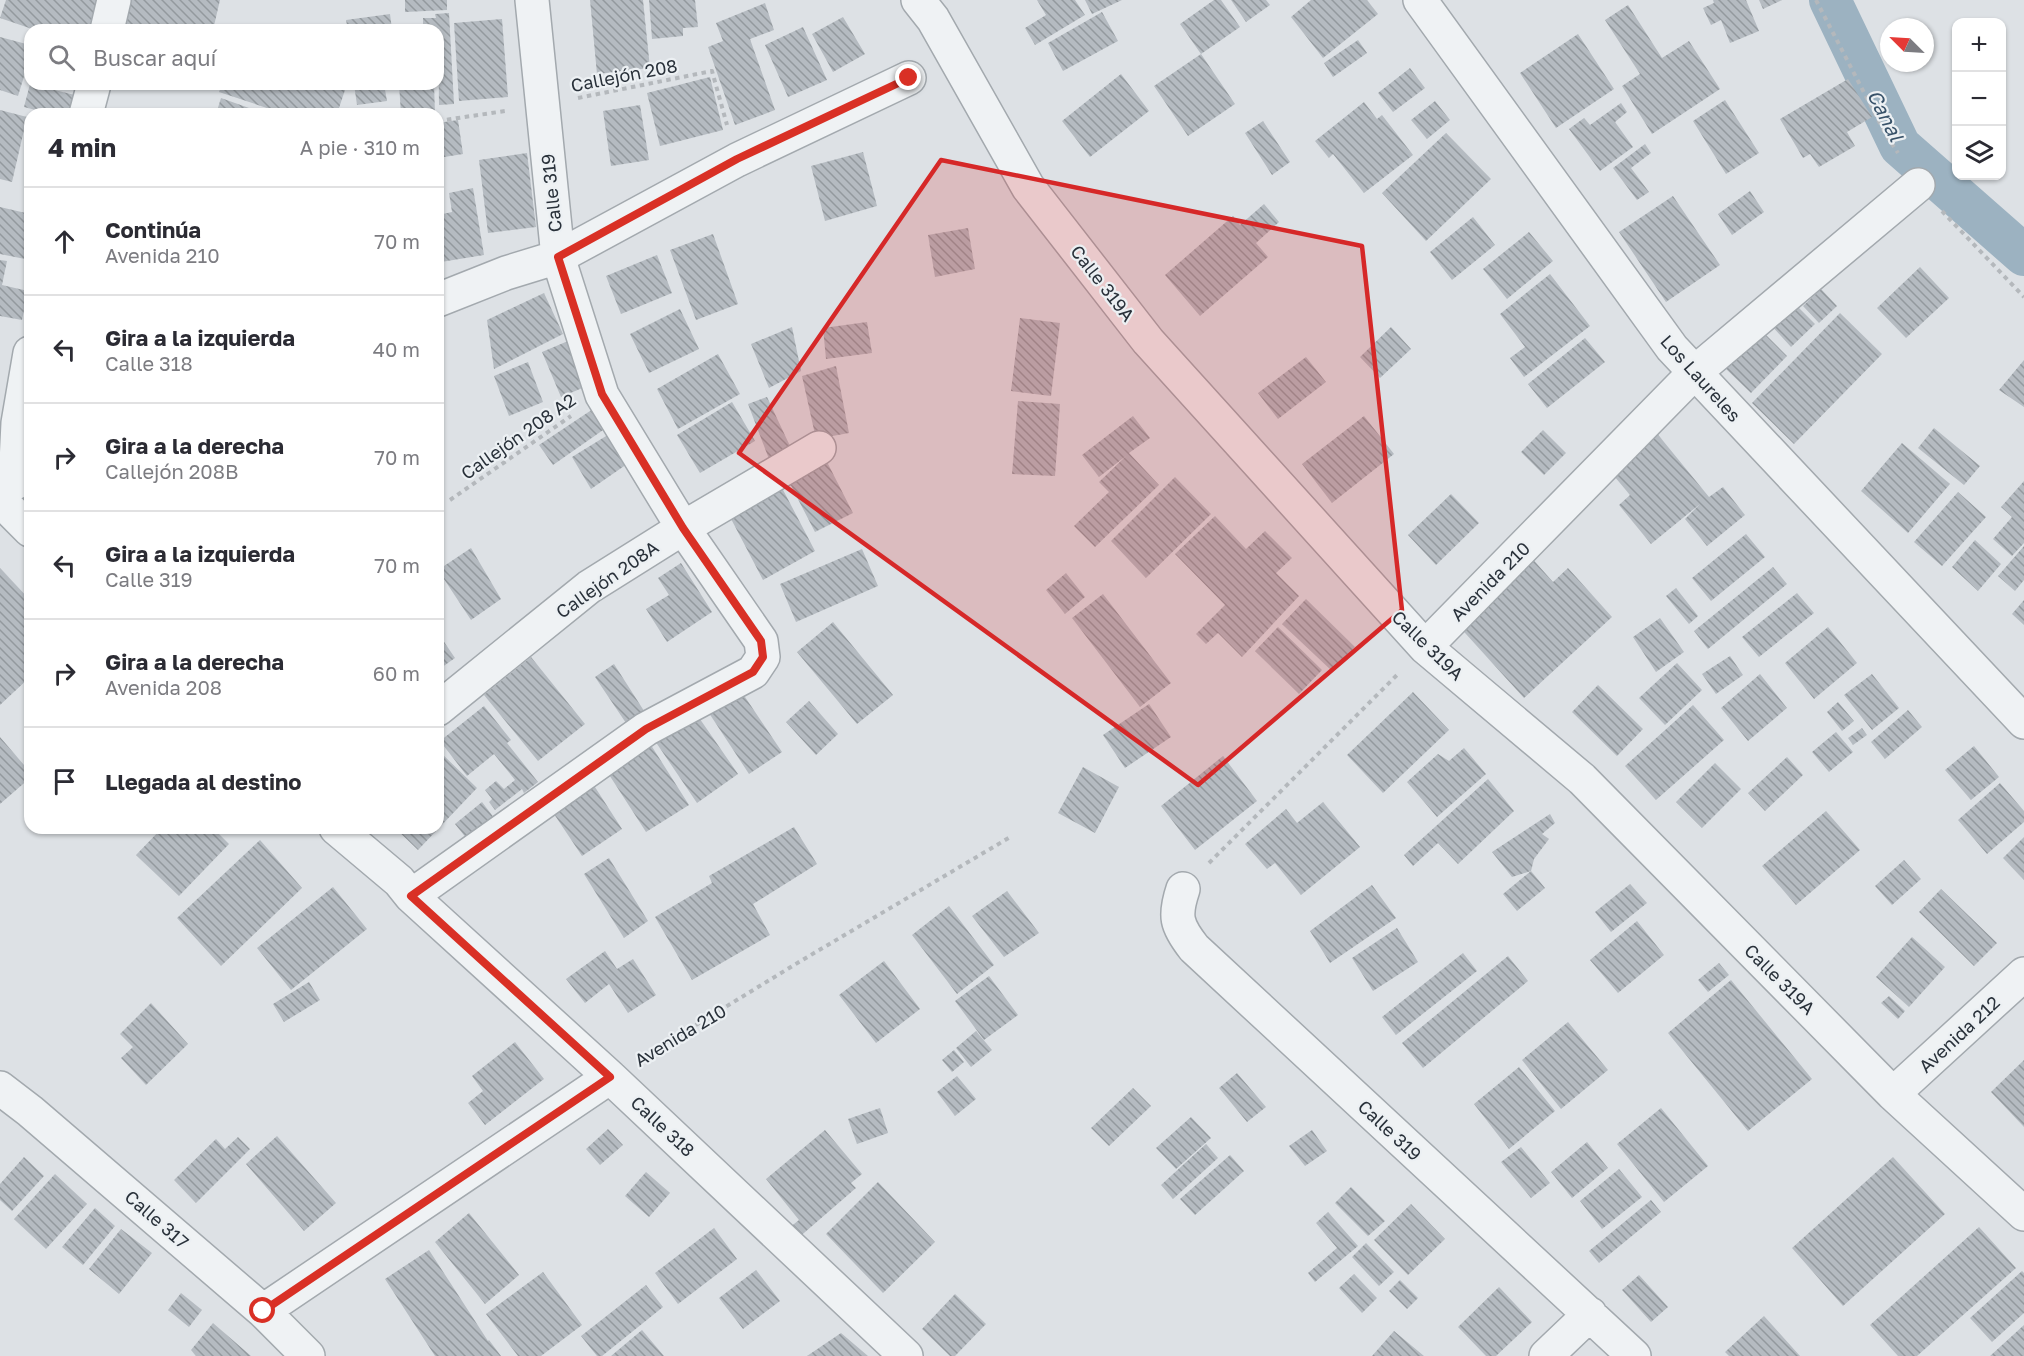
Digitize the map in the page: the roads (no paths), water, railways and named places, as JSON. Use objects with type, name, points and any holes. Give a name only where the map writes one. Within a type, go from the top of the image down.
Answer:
[{"type":"street","points":[[108,24],[114,0]]},
{"type":"street","name":"Calle 319","points":[[411,896],[646,729],[753,672],[763,657],[761,641],[683,528],[602,394],[558,257],[532,0]]},
{"type":"street","name":"Los Laureles","points":[[1420,0],[1672,348],[2024,722]]},
{"type":"street","name":"Calle 319A","points":[[934,6],[1028,187],[1148,341],[1425,647],[1582,779],[1893,1094],[2024,1214]]},
{"type":"street","points":[[444,298],[507,273],[558,257],[737,159],[909,78]]},
{"type":"street","points":[[88,108],[92,90]]},
{"type":"street","name":"Avenida 210","points":[[1425,647],[1694,373],[1918,185]]},
{"type":"street","points":[[24,388],[11,488],[24,517]]},
{"type":"street","name":"Callejón 208A","points":[[444,704],[589,587],[683,528],[819,448]]},
{"type":"street","name":"Calle 318","points":[[343,834],[399,881],[411,896],[610,1077],[906,1356]]},
{"type":"street","name":"Calle 319","points":[[1183,889],[1177,907],[1180,930],[1194,948],[1634,1356]]},
{"type":"street","name":"Avenida 212","points":[[1893,1094],[2024,974]]},
{"type":"street","points":[[263,1311],[610,1077]]},
{"type":"street","name":"Calle 317","points":[[0,1088],[30,1111],[263,1311],[308,1356]]},
{"type":"street","points":[[1546,1356],[1590,1314]]},
{"type":"waterway","name":"Canal","points":[[1830,0],[1900,146],[2024,255]]}]
